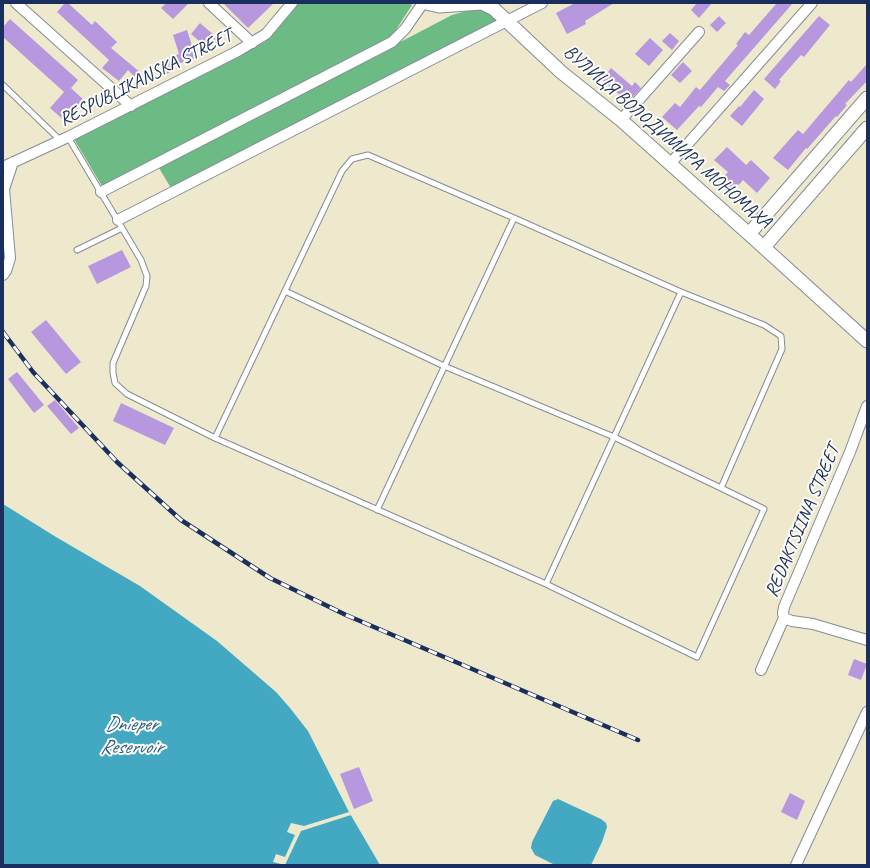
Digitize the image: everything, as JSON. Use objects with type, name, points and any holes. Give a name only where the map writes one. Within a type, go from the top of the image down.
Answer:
[{"type":"street","points":[[16,3],[131,106]]},
{"type":"street","points":[[209,3],[252,42]]},
{"type":"street","name":"RESPUBLIKANSKA STREET","points":[[3,167],[131,106],[238,51],[266,34],[292,3]]},
{"type":"street","points":[[101,192],[392,42],[405,29],[424,3]]},
{"type":"street","name":"ВУЛИЦЯ ВОЛОДИМИРА МОНОМАХА","points":[[424,3],[439,6],[482,3],[494,9],[561,72],[620,120],[764,247],[867,341]]},
{"type":"street","points":[[120,224],[542,3]]},
{"type":"street","points":[[670,164],[812,3]]},
{"type":"street","points":[[620,120],[700,32]]},
{"type":"street","points":[[749,234],[867,98]]},
{"type":"street","points":[[764,247],[867,128]]},
{"type":"street","points":[[3,275],[6,271],[10,258],[4,189],[13,162]]},
{"type":"street","name":"REDAKTSIINA STREET","points":[[761,670],[784,618],[784,607],[850,452],[867,406]]},
{"type":"street","points":[[784,618],[792,621],[813,624],[867,640]]},
{"type":"street","points":[[796,865],[867,712]]},
{"type":"lane","points":[[3,85],[64,139],[101,192],[141,260],[147,276],[146,286],[113,363],[112,373],[115,383],[127,394],[215,438],[546,584],[697,658],[764,508],[614,437],[444,366],[285,291]]},
{"type":"lane","points":[[215,438],[342,171],[352,159],[368,156],[514,218],[681,292],[764,325],[781,336],[782,349],[721,488]]},
{"type":"lane","points":[[377,510],[514,218]]},
{"type":"lane","points":[[77,250],[120,224]]},
{"type":"lane","points":[[546,584],[681,292]]},
{"type":"green space","points":[[299,3],[409,3],[412,5],[392,36],[102,186],[74,139],[265,42]]},
{"type":"green space","points":[[481,7],[500,21],[171,188],[159,168],[452,15]]},
{"type":"water","name":"Dnieper Reservoir","points":[[3,504],[140,586],[217,641],[276,692],[308,731],[349,812],[380,865],[3,865]]},
{"type":"water","points":[[558,799],[601,819],[606,823],[607,827],[602,842],[591,865],[555,865],[535,855],[531,848],[532,842],[553,801]]},
{"type":"pier","points":[[349,812],[351,815],[301,831],[285,865],[273,862],[276,854],[285,857],[295,835],[287,832],[291,823],[304,826]]},
{"type":"building","points":[[65,3],[68,3],[92,25],[95,21],[117,42],[111,48],[147,78],[141,84],[128,70],[119,81],[102,68],[109,60],[57,12]]},
{"type":"building","points":[[166,3],[189,3],[173,19],[161,8]]},
{"type":"building","points":[[223,3],[274,3],[248,28]]},
{"type":"building","points":[[575,3],[614,3],[585,21],[586,24],[567,34],[556,13]]},
{"type":"building","points":[[697,3],[712,3],[699,18],[691,10]]},
{"type":"building","points":[[777,3],[793,3],[725,81],[730,85],[724,91],[718,87],[701,107],[699,106],[677,130],[662,117],[675,103],[680,107],[696,87],[700,90],[738,45],[736,44],[745,32],[749,35]]},
{"type":"building","points":[[719,16],[726,23],[717,32],[710,25]]},
{"type":"building","points":[[819,16],[830,25],[804,57],[801,55],[779,80],[781,81],[775,89],[764,79]]},
{"type":"building","points":[[10,19],[78,80],[71,88],[85,101],[66,122],[50,108],[64,92],[3,37],[3,27]]},
{"type":"building","points":[[200,23],[221,41],[212,52],[191,34]]},
{"type":"building","points":[[187,30],[196,58],[171,66],[173,71],[166,74],[161,61],[179,54],[173,35]]},
{"type":"building","points":[[670,33],[679,41],[672,50],[662,41]]},
{"type":"building","points":[[650,38],[663,50],[649,66],[635,54]]},
{"type":"building","points":[[683,62],[692,71],[680,83],[671,75]]},
{"type":"building","points":[[867,64],[867,81],[845,104],[847,105],[837,117],[836,116],[807,149],[806,148],[788,170],[773,158],[798,130],[803,134],[849,80],[851,82]]},
{"type":"building","points":[[611,68],[632,86],[635,82],[641,88],[628,102],[602,80]]},
{"type":"building","points":[[754,90],[764,99],[742,126],[730,116],[739,106],[740,107]]},
{"type":"building","points":[[727,147],[746,165],[751,160],[770,178],[757,193],[743,180],[739,185],[737,184],[732,189],[721,180],[728,172],[714,160]]},
{"type":"building","points":[[122,250],[131,267],[97,284],[88,266]]},
{"type":"building","points":[[46,320],[81,362],[66,374],[31,332]]},
{"type":"building","points":[[17,372],[44,405],[34,413],[8,379]]},
{"type":"building","points":[[55,400],[79,428],[71,434],[47,406]]},
{"type":"building","points":[[121,403],[174,428],[165,445],[113,421]]},
{"type":"building","points":[[854,659],[867,664],[861,680],[848,675]]},
{"type":"building","points":[[359,767],[373,801],[354,809],[340,774]]},
{"type":"building","points":[[790,793],[805,801],[797,820],[781,812]]},
{"type":"railway","points":[[3,332],[33,372],[117,462],[181,520],[270,578],[346,615],[638,740]]}]
